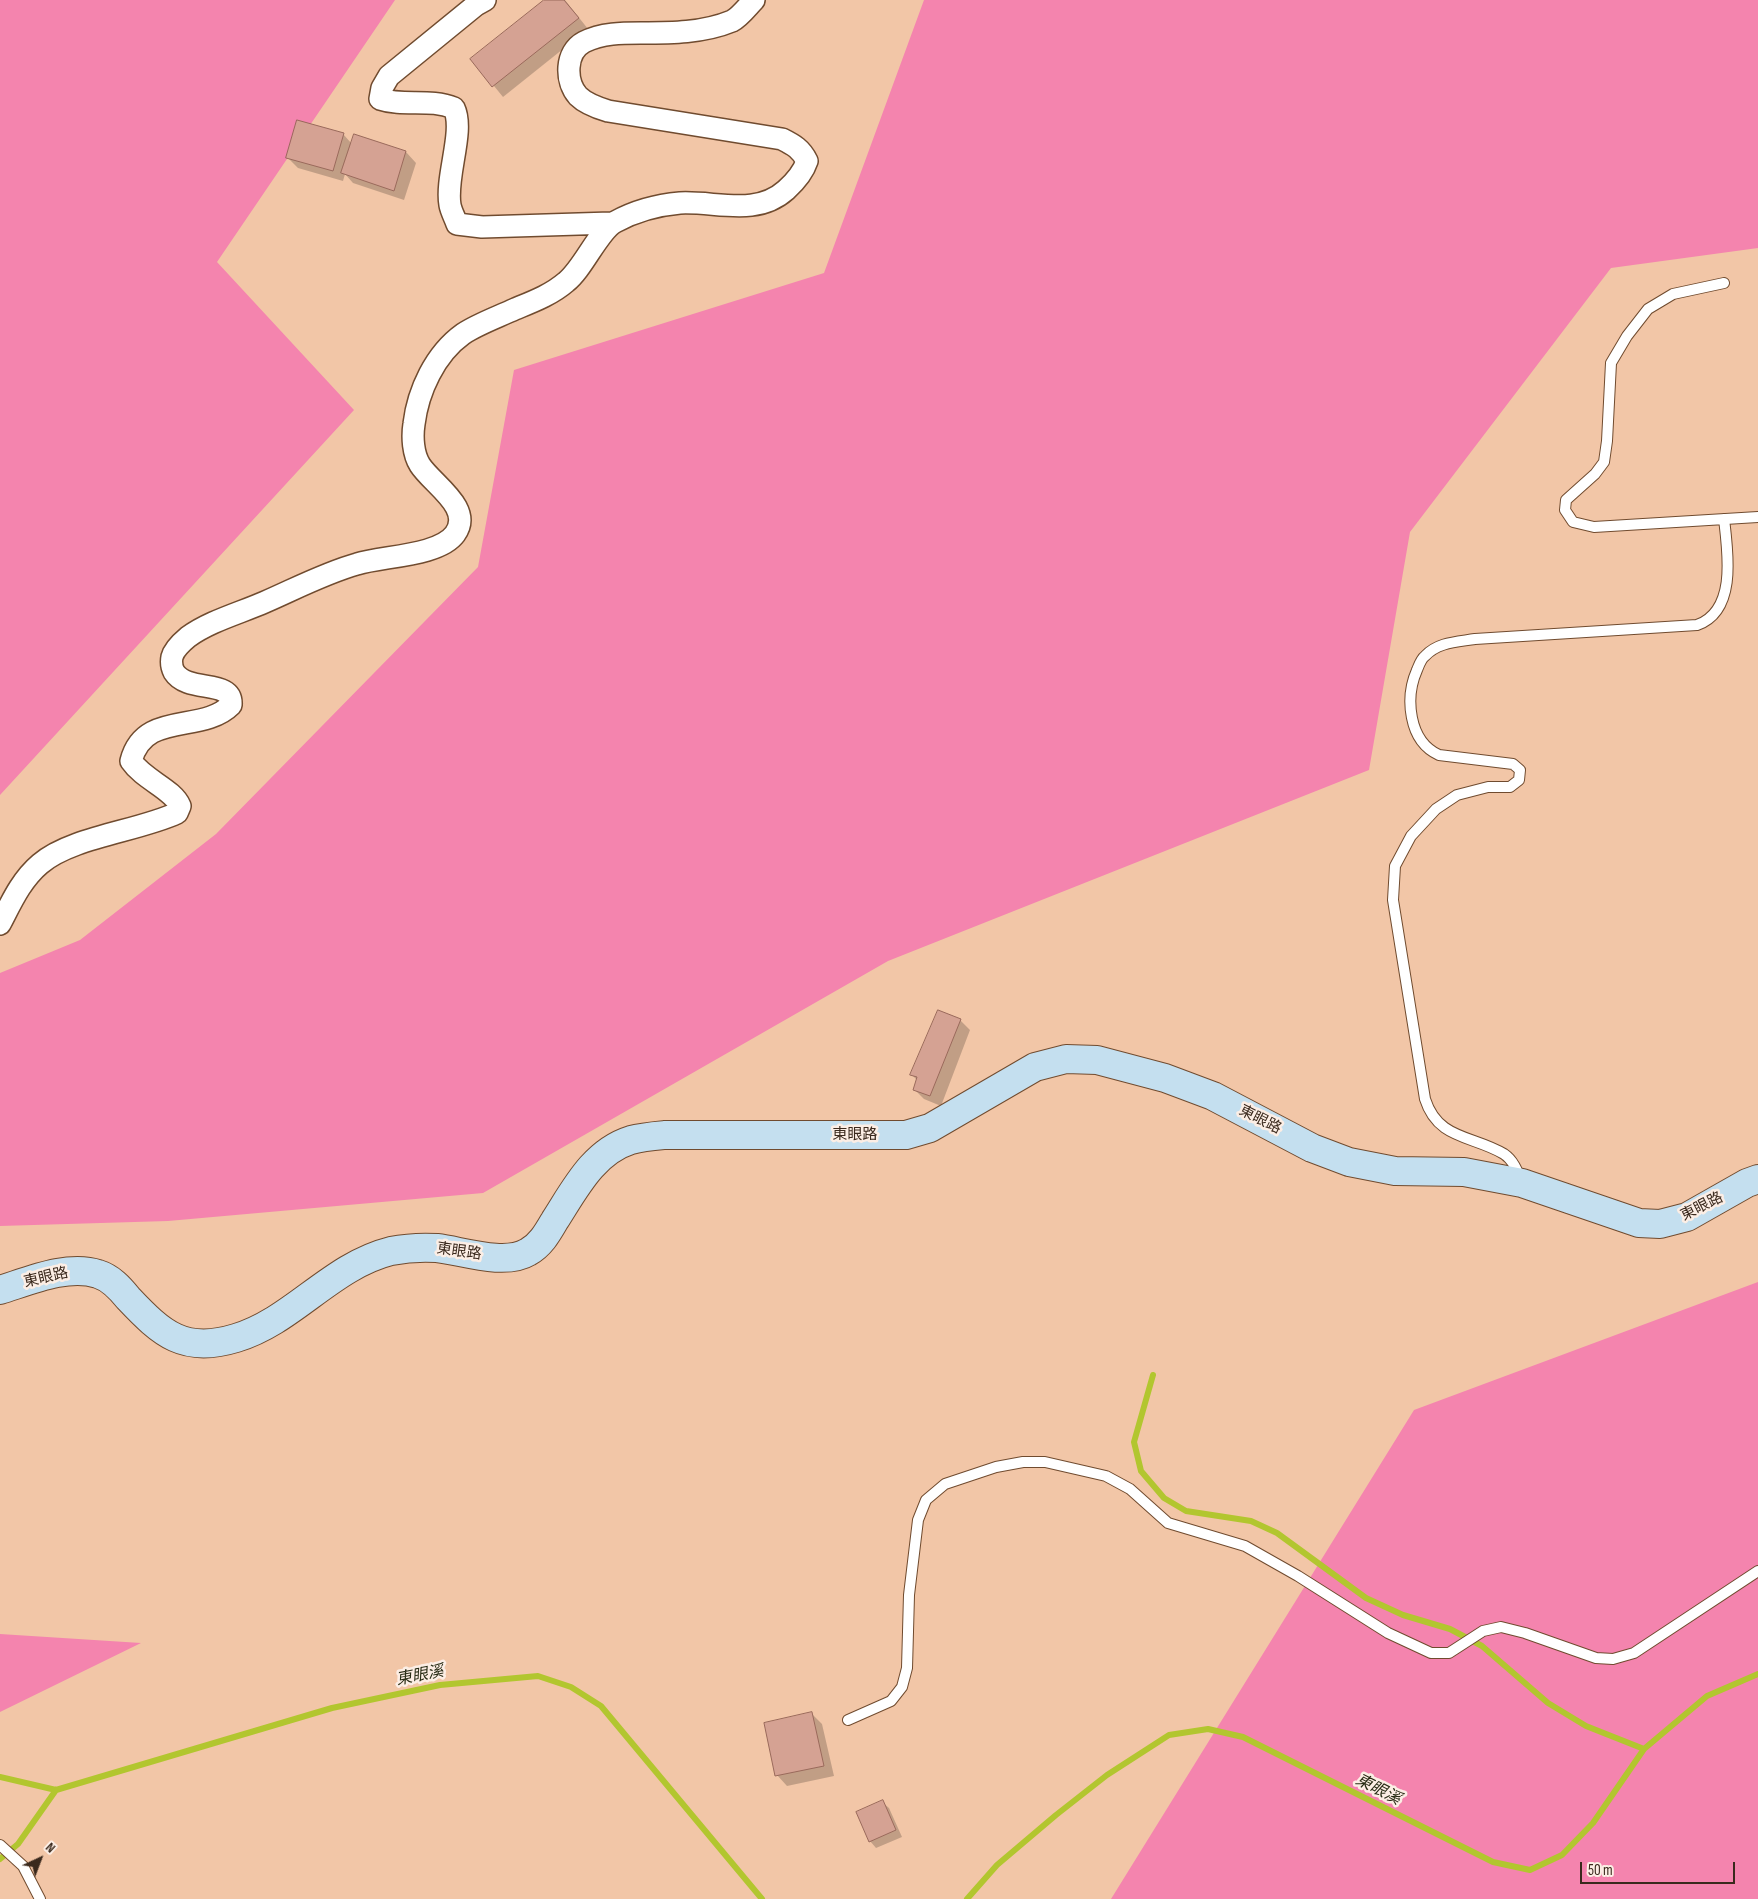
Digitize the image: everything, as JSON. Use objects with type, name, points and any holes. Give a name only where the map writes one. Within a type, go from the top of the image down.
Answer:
[{"type":"street","points":[[485,0],[476,5],[389,76],[382,88],[380,99],[392,103],[443,104],[454,108],[458,117],[450,176],[450,206],[457,224],[482,227],[611,223],[645,209],[662,205],[708,204],[747,207],[766,202],[780,195],[803,172],[807,161],[796,145],[782,140],[608,111],[591,105],[578,96],[571,84],[568,69],[570,60],[583,42],[609,34],[696,31],[734,20],[754,0]]},
{"type":"street","points":[[0,924],[15,894],[30,874],[49,857],[68,848],[177,813],[180,806],[177,800],[146,778],[131,761],[134,752],[152,732],[163,727],[223,713],[231,705],[232,698],[228,692],[220,688],[183,682],[173,671],[171,660],[176,648],[188,637],[215,623],[348,567],[391,556],[432,549],[449,540],[456,532],[461,522],[457,507],[420,465],[413,446],[413,425],[421,395],[430,373],[445,352],[463,334],[550,293],[568,281],[611,223]]},
{"type":"street","name":"東眼路","points":[[0,1290],[59,1273],[80,1271],[99,1274],[115,1283],[151,1322],[169,1336],[206,1344],[235,1338],[264,1327],[330,1281],[359,1264],[390,1251],[415,1247],[489,1257],[512,1257],[528,1253],[542,1242],[588,1169],[606,1152],[630,1141],[665,1134],[906,1135],[930,1128],[1035,1067],[1066,1059],[1097,1060],[1165,1078],[1213,1096],[1312,1148],[1349,1162],[1395,1172],[1464,1172],[1522,1183],[1639,1223],[1660,1224],[1687,1217],[1747,1183],[1758,1179]]},
{"type":"lane","points":[[1724,284],[1673,294],[1648,310],[1626,336],[1612,363],[1604,462],[1596,474],[1566,500],[1565,510],[1573,522],[1594,527],[1758,517]]},
{"type":"lane","points":[[1522,1183],[1514,1165],[1505,1154],[1450,1132],[1430,1113],[1425,1098],[1392,900],[1394,866],[1410,836],[1436,810],[1457,795],[1488,787],[1510,786],[1519,780],[1520,770],[1513,764],[1439,755],[1431,751],[1420,739],[1412,722],[1410,709],[1412,680],[1424,656],[1442,644],[1475,639],[1697,625],[1710,620],[1719,608],[1726,588],[1728,547],[1724,519]]},
{"type":"lane","points":[[848,1720],[891,1701],[902,1687],[907,1668],[909,1595],[918,1520],[926,1500],[945,1484],[996,1467],[1023,1462],[1045,1462],[1106,1476],[1130,1490],[1168,1522],[1245,1546],[1298,1576],[1388,1633],[1431,1653],[1449,1653],[1483,1631],[1501,1627],[1525,1633],[1596,1658],[1614,1660],[1634,1654],[1758,1571]]},
{"type":"lane","points":[[0,1845],[23,1866],[40,1899]]},
{"type":"shaded area","points":[[0,0],[395,0],[217,262],[354,410],[0,795]]},
{"type":"shaded area","points":[[924,0],[1758,0],[1758,248],[1611,268],[1410,532],[1369,770],[888,961],[483,1193],[168,1221],[0,1226],[0,973],[80,940],[216,834],[478,567],[514,370],[824,273]]},
{"type":"shaded area","points":[[1758,1282],[1758,1899],[1111,1899],[1414,1410]]},
{"type":"shaded area","points":[[0,1634],[141,1643],[0,1712]]},
{"type":"building","points":[[544,0],[564,0],[579,18],[492,87],[470,59]]},
{"type":"building","points":[[297,120],[344,133],[333,171],[286,158]]},
{"type":"building","points":[[354,134],[406,151],[394,191],[341,173]]},
{"type":"building","points":[[938,1010],[961,1019],[930,1096],[913,1090],[917,1077],[910,1075]]},
{"type":"building","points":[[812,1712],[824,1766],[775,1776],[764,1723]]},
{"type":"building","points":[[883,1800],[896,1830],[869,1842],[856,1812]]},
{"type":"waterway","points":[[1153,1375],[1134,1442],[1141,1471],[1164,1498],[1186,1511],[1251,1521],[1277,1533],[1366,1598],[1403,1615],[1450,1629],[1482,1646],[1548,1703],[1586,1726],[1644,1749]]},
{"type":"waterway","name":"東眼溪","points":[[967,1899],[997,1865],[1107,1775],[1169,1735],[1208,1729],[1243,1737],[1493,1862],[1530,1870],[1562,1855],[1593,1823],[1644,1749],[1707,1696],[1758,1674]]},
{"type":"waterway","name":"東眼溪","points":[[0,1777],[56,1790],[332,1708],[440,1685],[538,1676],[571,1687],[601,1706],[762,1899]]},
{"type":"waterway","points":[[0,1859],[18,1844],[56,1790]]}]
